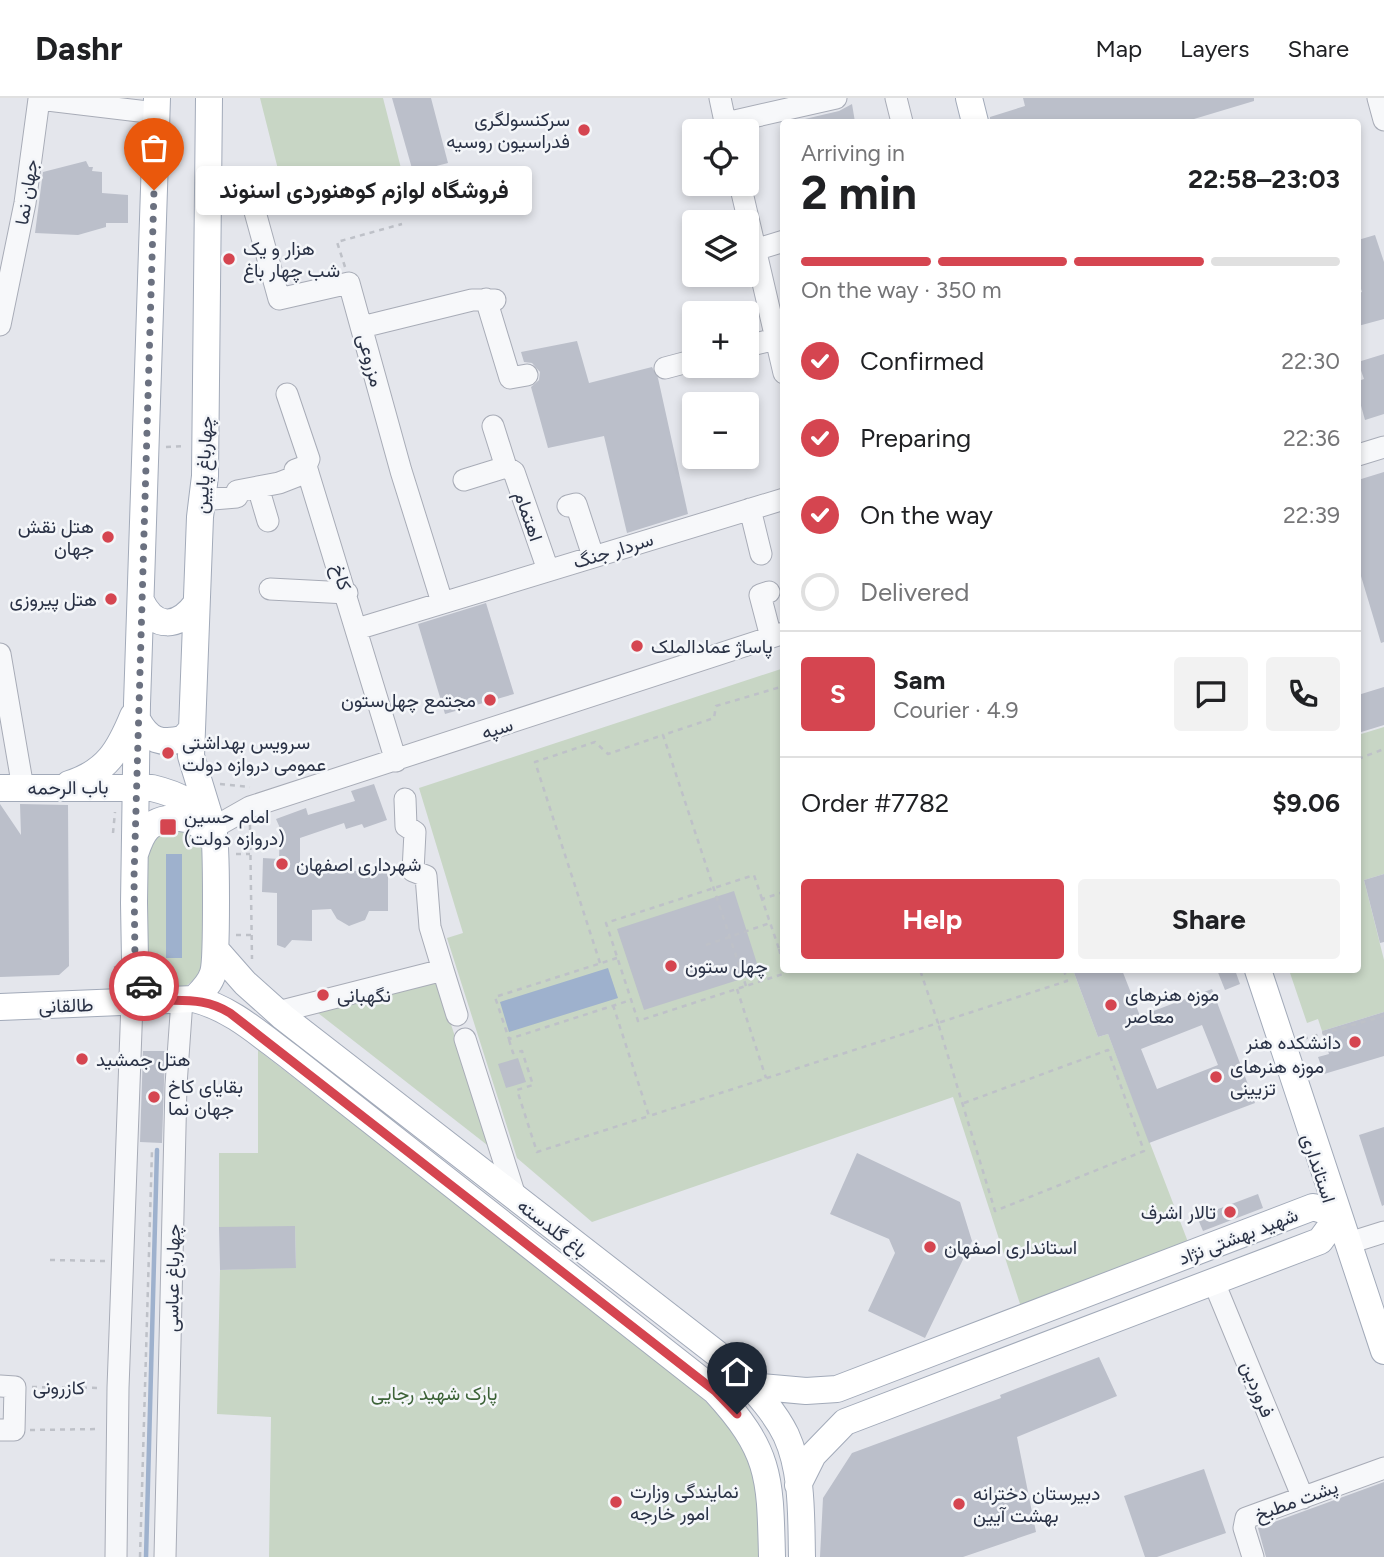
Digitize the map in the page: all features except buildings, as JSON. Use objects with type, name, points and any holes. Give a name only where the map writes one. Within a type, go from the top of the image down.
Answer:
[{"type":"main road","name":"چهارباغ پایین","points":[[178,1000],[205,989],[214,973],[216,950],[213,828],[191,756],[205,444],[209,98]]},
{"type":"main road","points":[[968,98],[974,119]]},
{"type":"main road","points":[[132,1002],[135,960],[137,713],[157,105]]},
{"type":"main road","points":[[141,601],[154,620],[163,624],[182,620],[196,604]]},
{"type":"main road","points":[[137,713],[145,734],[160,742],[183,739],[192,729]]},
{"type":"main road","points":[[59,787],[82,780],[100,768],[116,752],[137,713]]},
{"type":"main road","name":"باب الرحمه","points":[[12,788],[136,787],[170,792],[199,810],[213,828]]},
{"type":"main road","points":[[135,853],[149,828],[167,819],[177,818],[197,824],[206,831],[213,854]]},
{"type":"main road","name":"باغ گلدسته","points":[[216,950],[240,978],[341,1063],[729,1363],[785,1432],[794,1457],[798,1485],[802,1557]]},
{"type":"main road","points":[[135,960],[144,987],[178,1000]]},
{"type":"main road","name":"استانداری","points":[[1259,973],[1339,1215],[1378,1311],[1384,1351]]},
{"type":"main road","name":"باغ گلدسته","points":[[178,1000],[216,1004],[230,1013],[324,1083],[715,1391],[748,1430],[765,1464],[772,1557]]},
{"type":"main road","name":"طالقانی","points":[[0,1007],[178,1000]]},
{"type":"main road","points":[[324,1083],[341,1063]]},
{"type":"main road","name":"شهید بهشتی نژاد","points":[[750,1386],[806,1391],[837,1389],[1313,1207],[1339,1215],[1320,1241],[845,1422],[813,1455],[798,1485]]},
{"type":"main road","points":[[608,1305],[625,1284]]},
{"type":"street","points":[[39,98],[157,105]]},
{"type":"street","name":"جهان نما","points":[[0,325],[10,231],[39,98]]},
{"type":"street","points":[[720,98],[725,119]]},
{"type":"street","points":[[757,119],[836,98]]},
{"type":"street","points":[[896,98],[901,119]]},
{"type":"street","points":[[962,98],[968,119]]},
{"type":"street","points":[[1377,98],[1384,120]]},
{"type":"street","points":[[252,201],[279,299],[349,283],[352,290]]},
{"type":"street","points":[[759,249],[780,242]]},
{"type":"street","points":[[759,267],[780,356]]},
{"type":"street","name":"مزروعی","points":[[352,290],[401,471],[442,602]]},
{"type":"street","points":[[362,327],[491,299],[510,378],[527,374]]},
{"type":"street","points":[[759,343],[776,339]]},
{"type":"street","points":[[665,368],[682,363]]},
{"type":"street","name":"کاخ","points":[[287,394],[303,417],[309,459],[306,467],[397,761]]},
{"type":"street","name":"اهتمام","points":[[493,426],[506,467],[514,472],[548,570]]},
{"type":"street","points":[[1361,454],[1384,447]]},
{"type":"street","points":[[201,500],[237,497],[237,491],[279,483],[297,476],[295,470],[306,467]]},
{"type":"street","points":[[464,480],[506,467]]},
{"type":"street","points":[[258,487],[268,521]]},
{"type":"street","name":"سردار جنگ","points":[[357,629],[780,500]]},
{"type":"street","points":[[568,506],[576,504],[593,556]]},
{"type":"street","points":[[750,509],[761,554]]},
{"type":"street","points":[[270,589],[346,593]]},
{"type":"street","points":[[769,592],[760,595],[777,636]]},
{"type":"street","name":"سپه","points":[[213,828],[250,807],[777,636]]},
{"type":"street","points":[[0,654],[12,788]]},
{"type":"street","points":[[405,799],[406,825],[415,832],[412,871],[426,876],[430,927],[457,1015]]},
{"type":"street","points":[[278,1012],[443,970]]},
{"type":"street","name":"استانداری","points":[[1253,973],[1384,1367]]},
{"type":"street","name":"چهارباغ عباسی","points":[[165,1557],[178,1000]]},
{"type":"street","points":[[116,1557],[118,1388],[132,1002]]},
{"type":"street","points":[[465,1039],[516,1199]]},
{"type":"street","points":[[1349,1243],[1384,1232]]},
{"type":"street","name":"فروردین","points":[[1213,1280],[1303,1498]]},
{"type":"street","points":[[7,1386],[7,1430]]},
{"type":"street","name":"پشت مطبخ","points":[[1254,1557],[1244,1528],[1246,1518],[1384,1468]]},
{"type":"path","points":[[352,290],[337,242],[402,224]]},
{"type":"path","points":[[146,449],[205,444]]},
{"type":"path","points":[[600,963],[535,762],[595,742],[608,754],[714,718],[716,706],[780,687]]},
{"type":"path","points":[[663,735],[746,986]]},
{"type":"path","points":[[1361,758],[1384,750]]},
{"type":"path","points":[[240,978],[252,959],[250,807]]},
{"type":"path","points":[[780,952],[754,875],[606,923],[638,1021],[786,973]]},
{"type":"path","points":[[762,899],[780,893]]},
{"type":"path","points":[[706,945],[770,923]]},
{"type":"path","points":[[617,958],[495,997],[513,1054],[522,1051],[533,1086],[517,1090],[537,1152],[1067,981],[1065,973]]},
{"type":"path","points":[[921,973],[964,1103],[995,1211],[1144,1151],[1108,1049],[964,1103]]},
{"type":"path","points":[[737,989],[766,1079]]},
{"type":"path","points":[[509,1039],[631,1000]]},
{"type":"path","points":[[613,1005],[649,1116]]},
{"type":"path","points":[[1283,1045],[1384,1016]]},
{"type":"path","name":"چهارباغ عباسی","points":[[140,1557],[152,1150]]},
{"type":"path","points":[[50,1260],[122,1262]]},
{"type":"path","name":"کازرونی","points":[[7,1386],[118,1388]]},
{"type":"path","points":[[7,1430],[118,1429]]},
{"type":"green space","points":[[260,98],[383,98],[403,176],[287,205]]},
{"type":"green space","points":[[780,669],[780,973],[1074,973],[1098,1037],[1108,1034],[1188,1242],[1021,1307],[953,1097],[592,1222],[517,1158],[447,938],[463,933],[419,788]]},
{"type":"green space","points":[[1384,727],[1384,874],[1364,880],[1384,960],[1384,1012],[1322,1031],[1318,1019],[1307,1023],[1290,973],[1361,973],[1361,734]]},
{"type":"green space","points":[[185,828],[205,851],[202,972],[184,988],[164,988],[145,971],[148,842],[154,834]]},
{"type":"green space","points":[[437,981],[491,1148],[318,1013]]},
{"type":"green space","name":"پارک شهید رجایی","points":[[258,1050],[688,1383],[732,1429],[758,1474],[761,1557],[269,1557],[271,1417],[217,1414],[220,1270],[296,1267],[295,1227],[219,1227],[219,1153],[258,1153]]},
{"type":"water","points":[[166,854],[182,854],[182,958],[166,958]]},
{"type":"water","points":[[608,968],[618,998],[509,1032],[500,1002]]},
{"type":"waterway","points":[[146,1557],[157,1150]]},
{"type":"way so far","points":[[144,986],[135,960],[134,878],[154,190]]},
{"type":"place","name":"سرکنسولگری فدراسیون روسیه","points":[[584,130]]},
{"type":"place","name":"فروشگاه لوازم کوهنوردی اسنوند","points":[[154,190]]},
{"type":"place","name":"هزار و یک شب چهار باغ","points":[[229,259]]},
{"type":"place","name":"هتل نقش جهان","points":[[108,537]]},
{"type":"place","name":"هتل پیروزی","points":[[111,599]]},
{"type":"place","name":"پاساژ عمادالملک","points":[[637,646]]},
{"type":"place","name":"مجتمع چهل‌ستون","points":[[490,700]]},
{"type":"place","name":"سرویس بهداشتی عمومی دروازه دولت","points":[[168,753]]},
{"type":"place","name":"امام حسین (دروازه دولت)","points":[[168,827]]},
{"type":"place","name":"شهرداری اصفهان","points":[[282,864]]},
{"type":"place","name":"چهل ستون","points":[[671,966]]},
{"type":"place","name":"نگهبانی","points":[[323,995]]},
{"type":"place","name":"موزه هنرهای معاصر","points":[[1111,1005]]},
{"type":"place","name":"دانشکده هنر","points":[[1355,1042]]},
{"type":"place","name":"هتل جمشید","points":[[82,1059]]},
{"type":"place","name":"موزه هنرهای تزیینی","points":[[1216,1077]]},
{"type":"place","name":"بقایای کاخ جهان نما","points":[[154,1097]]},
{"type":"place","name":"تالار اشرف","points":[[1230,1212]]},
{"type":"place","name":"استانداری اصفهان","points":[[930,1247]]},
{"type":"place","name":"نمایندگی وزارت امور خارجه","points":[[616,1502]]},
{"type":"place","name":"دبیرستان دخترانه بهشت آیین","points":[[959,1504]]},
{"type":"route","points":[[144,986],[159,1000],[194,999],[216,1004],[230,1013],[563,1269],[715,1391],[737,1414]]}]
